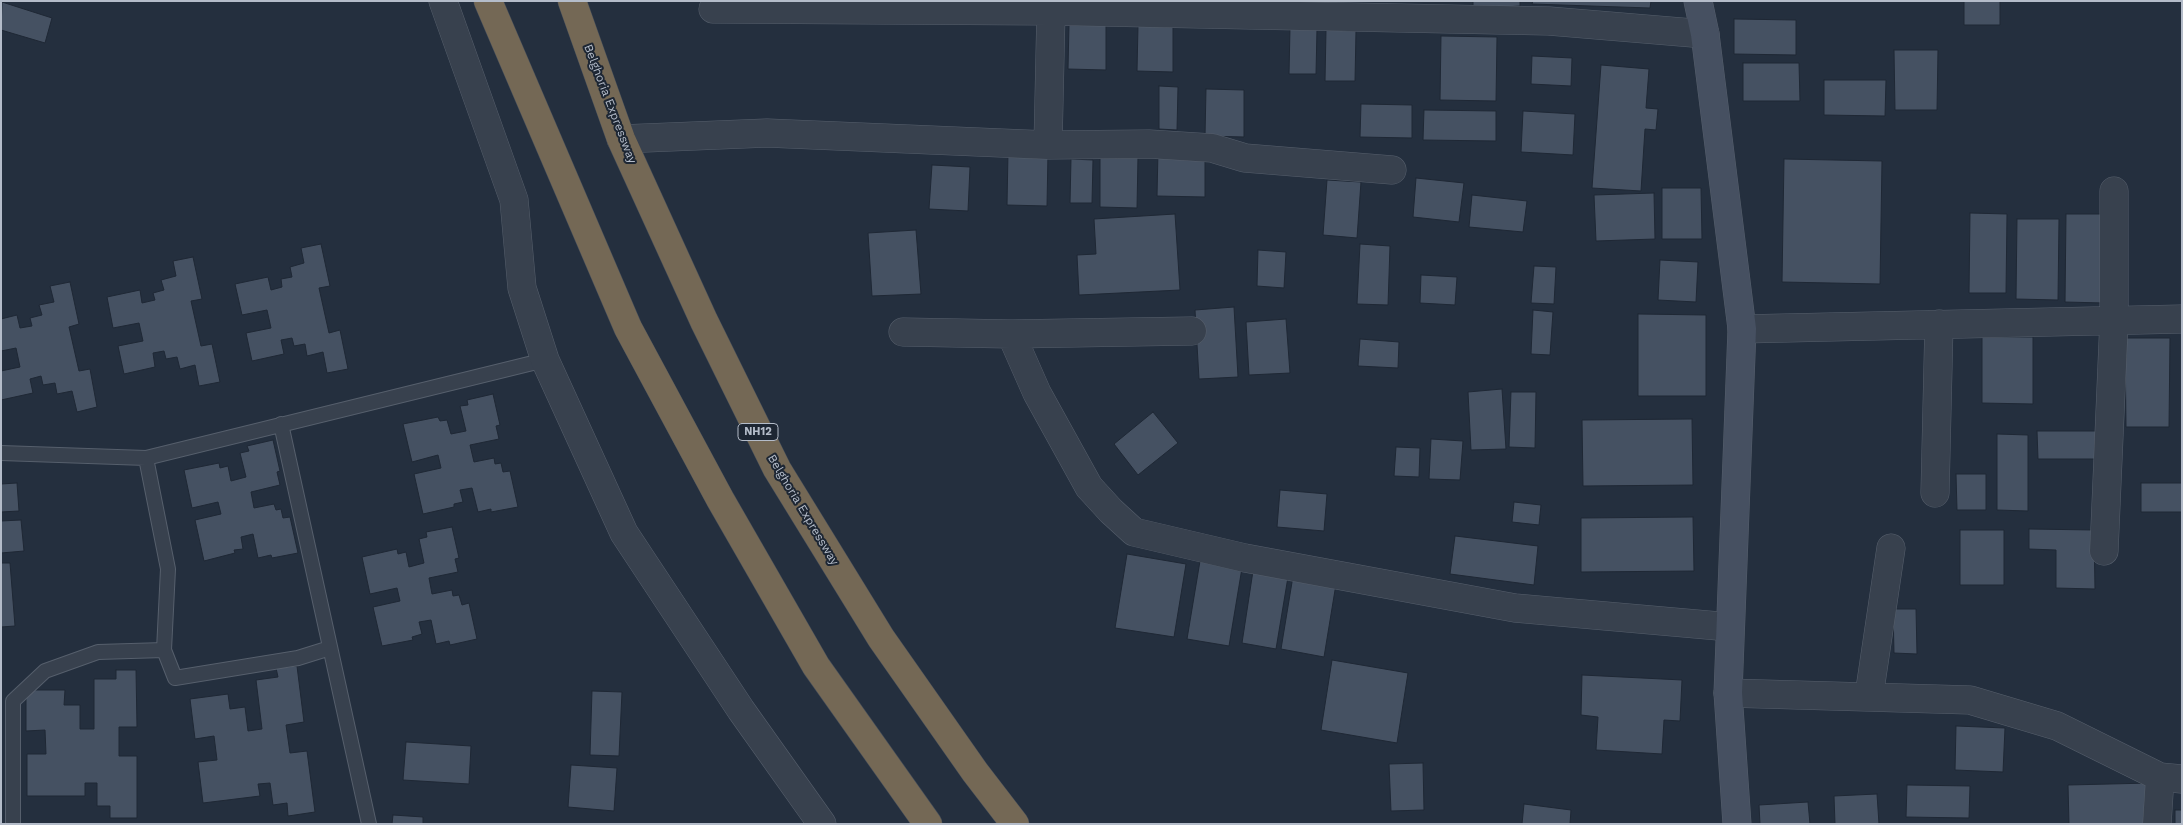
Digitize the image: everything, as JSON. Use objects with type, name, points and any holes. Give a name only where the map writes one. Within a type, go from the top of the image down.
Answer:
[{"type":"highway","points":[[488,1],[628,328],[720,499],[816,666],[928,824]]},
{"type":"highway","name":"Belghoria Expressway","points":[[572,1],[621,139],[704,321],[777,470],[881,638],[975,772],[1015,824]]},
{"type":"street","points":[[443,1],[514,200],[522,288],[545,360],[624,533],[741,710],[822,824]]},
{"type":"street","points":[[1698,1],[1705,34],[1742,329],[1728,693],[1737,824]]},
{"type":"street","points":[[713,9],[1051,11],[1548,21],[1705,34]]},
{"type":"street","points":[[1048,145],[1051,11]]},
{"type":"street","points":[[621,139],[767,133],[1048,145],[1149,144],[1212,148],[1245,158],[1392,170]]},
{"type":"street","points":[[2104,551],[2114,320],[2114,191]]},
{"type":"street","points":[[1742,329],[2182,319]]},
{"type":"street","points":[[1935,493],[1939,324]]},
{"type":"street","points":[[903,332],[1011,334],[1192,331]]},
{"type":"street","points":[[1011,334],[1037,393],[1089,487],[1134,532],[1245,558],[1515,608],[1730,627]]},
{"type":"street","points":[[1869,696],[1891,548]]},
{"type":"street","points":[[1728,693],[1970,700],[2057,726],[2171,778],[2156,824]]},
{"type":"lane","points":[[1,453],[146,458],[545,360]]},
{"type":"lane","points":[[281,424],[369,824]]},
{"type":"lane","points":[[146,458],[168,569],[164,650],[175,678],[298,658],[330,648]]},
{"type":"lane","points":[[13,824],[14,701],[46,672],[98,652],[164,650]]},
{"type":"building","points":[[1473,1],[1520,1],[1520,6],[1473,9]]},
{"type":"building","points":[[1533,1],[1651,1],[1650,8],[1532,4]]},
{"type":"building","points":[[1964,1],[2000,1],[2000,25],[1964,25]]},
{"type":"building","points":[[2,2],[52,18],[45,43],[1,30]]},
{"type":"building","points":[[1734,19],[1796,20],[1796,55],[1734,54]]},
{"type":"building","points":[[1069,24],[1106,25],[1106,70],[1068,69]]},
{"type":"building","points":[[1138,26],[1173,27],[1173,72],[1137,71]]},
{"type":"building","points":[[1290,28],[1317,29],[1316,74],[1289,74]]},
{"type":"building","points":[[1326,30],[1356,31],[1355,81],[1325,81]]},
{"type":"building","points":[[1441,36],[1497,37],[1496,101],[1440,100]]},
{"type":"building","points":[[1894,50],[1938,50],[1937,110],[1895,110]]},
{"type":"building","points":[[1532,56],[1572,58],[1571,86],[1531,84]]},
{"type":"building","points":[[1743,63],[1799,63],[1800,101],[1743,101]]},
{"type":"building","points":[[1601,65],[1649,69],[1646,108],[1658,109],[1656,130],[1645,129],[1641,191],[1592,188]]},
{"type":"building","points":[[1824,80],[1886,80],[1885,116],[1824,115]]},
{"type":"building","points":[[1159,86],[1178,87],[1177,130],[1159,129]]},
{"type":"building","points":[[1206,89],[1244,90],[1244,137],[1205,136]]},
{"type":"building","points":[[1361,104],[1412,105],[1412,138],[1360,137]]},
{"type":"building","points":[[1424,110],[1496,111],[1496,141],[1423,140]]},
{"type":"building","points":[[1523,111],[1575,114],[1573,155],[1521,152]]},
{"type":"building","points":[[1158,151],[1205,152],[1205,197],[1157,196]]},
{"type":"building","points":[[1008,152],[1048,153],[1047,206],[1007,205]]},
{"type":"building","points":[[1100,157],[1138,157],[1137,208],[1100,207]]},
{"type":"building","points":[[1071,159],[1093,160],[1092,203],[1070,203]]},
{"type":"building","points":[[1784,159],[1882,161],[1880,284],[1782,282]]},
{"type":"building","points":[[932,165],[970,167],[968,211],[929,209]]},
{"type":"building","points":[[1416,178],[1464,183],[1459,222],[1413,217]]},
{"type":"building","points":[[1327,180],[1361,182],[1357,238],[1323,235]]},
{"type":"building","points":[[1662,188],[1701,188],[1702,239],[1662,239]]},
{"type":"building","points":[[1654,193],[1655,239],[1596,241],[1594,195]]},
{"type":"building","points":[[1472,195],[1527,201],[1523,232],[1469,227]]},
{"type":"building","points":[[1970,213],[2007,214],[2006,293],[1969,293]]},
{"type":"building","points":[[1175,214],[1180,290],[1079,295],[1077,255],[1096,254],[1094,219]]},
{"type":"building","points":[[2066,214],[2105,214],[2104,303],[2065,302]]},
{"type":"building","points":[[2017,219],[2059,219],[2058,300],[2016,299]]},
{"type":"building","points":[[916,230],[921,294],[872,296],[868,233]]},
{"type":"building","points":[[321,244],[330,286],[319,288],[329,333],[340,330],[348,369],[327,373],[323,352],[307,356],[305,344],[294,346],[292,338],[281,340],[284,354],[252,361],[246,333],[271,328],[267,310],[242,315],[235,284],[268,277],[271,290],[282,287],[281,279],[292,277],[290,267],[304,263],[301,248]]},
{"type":"building","points":[[1360,244],[1390,246],[1388,305],[1357,304]]},
{"type":"building","points":[[1258,250],[1286,252],[1284,288],[1257,286]]},
{"type":"building","points":[[193,257],[202,299],[191,301],[201,346],[212,344],[220,382],[199,386],[195,365],[180,369],[177,357],[166,359],[164,351],[153,353],[155,367],[124,374],[118,346],[143,341],[139,323],[113,328],[107,297],[140,290],[142,303],[155,300],[153,293],[164,290],[161,280],[176,276],[173,261]]},
{"type":"building","points":[[1660,260],[1698,262],[1696,302],[1658,300]]},
{"type":"building","points":[[1534,266],[1556,267],[1554,304],[1531,303]]},
{"type":"building","points":[[1421,275],[1457,277],[1455,305],[1420,303]]},
{"type":"building","points":[[70,282],[79,324],[69,327],[79,371],[90,369],[97,407],[77,412],[72,391],[57,394],[55,383],[43,385],[41,376],[30,379],[33,393],[1,400],[1,371],[20,367],[16,348],[1,351],[1,319],[17,315],[20,328],[32,326],[30,318],[42,315],[39,305],[54,302],[50,286]]},
{"type":"building","points":[[1234,307],[1238,377],[1199,379],[1195,310]]},
{"type":"building","points":[[1533,310],[1553,312],[1550,355],[1531,354]]},
{"type":"building","points":[[1638,314],[1706,315],[1706,396],[1638,396]]},
{"type":"building","points":[[1286,319],[1290,373],[1249,375],[1246,322]]},
{"type":"building","points":[[1982,337],[2033,337],[2033,404],[1982,403]]},
{"type":"building","points":[[2125,338],[2170,338],[2169,427],[2126,427]]},
{"type":"building","points":[[1360,339],[1399,342],[1398,368],[1358,366]]},
{"type":"building","points":[[1502,389],[1506,449],[1471,450],[1468,392]]},
{"type":"building","points":[[1511,392],[1536,392],[1535,448],[1509,447]]},
{"type":"building","points":[[493,394],[500,425],[496,426],[499,439],[470,445],[474,462],[494,458],[495,464],[501,463],[503,472],[510,471],[518,507],[491,512],[491,509],[478,512],[472,488],[460,490],[463,502],[454,504],[454,507],[423,514],[414,474],[441,468],[438,455],[412,462],[403,424],[438,417],[440,421],[447,420],[451,434],[466,431],[460,406],[468,405],[467,400]]},
{"type":"building","points":[[1153,412],[1178,443],[1138,475],[1114,444]]},
{"type":"building","points":[[1692,419],[1693,485],[1583,486],[1582,420]]},
{"type":"building","points":[[2037,431],[2102,431],[2102,459],[2038,459]]},
{"type":"building","points":[[1997,434],[2028,435],[2028,511],[1997,510]]},
{"type":"building","points":[[1431,439],[1463,441],[1460,480],[1429,479]]},
{"type":"building","points":[[273,440],[280,471],[277,472],[280,485],[251,492],[254,508],[274,504],[276,510],[281,509],[283,518],[290,517],[298,553],[272,558],[271,555],[258,558],[253,534],[241,537],[243,549],[234,550],[235,553],[204,561],[195,520],[221,514],[218,502],[192,508],[184,470],[219,463],[220,468],[228,466],[231,481],[246,477],[240,453],[249,451],[247,446]]},
{"type":"building","points":[[1396,447],[1420,448],[1419,477],[1394,476]]},
{"type":"building","points":[[1956,474],[1986,474],[1986,510],[1957,510]]},
{"type":"building","points":[[17,483],[19,511],[1,512],[1,484]]},
{"type":"building","points":[[2141,483],[2182,483],[2182,512],[2141,512]]},
{"type":"building","points":[[1280,490],[1327,494],[1324,531],[1277,527]]},
{"type":"building","points":[[1514,502],[1541,505],[1539,525],[1512,522]]},
{"type":"building","points":[[1693,517],[1694,571],[1581,572],[1581,518]]},
{"type":"building","points":[[21,520],[24,551],[1,553],[1,521]]},
{"type":"building","points":[[452,527],[459,558],[455,559],[458,572],[429,578],[432,594],[452,590],[453,596],[459,595],[462,605],[469,603],[477,639],[450,645],[449,641],[436,644],[431,620],[419,622],[422,634],[412,637],[413,640],[382,646],[373,607],[400,601],[397,588],[370,594],[362,557],[397,549],[398,554],[406,552],[409,567],[424,563],[419,539],[427,537],[426,532]]},
{"type":"building","points":[[2029,529],[2094,530],[2095,589],[2056,588],[2056,550],[2029,549]]},
{"type":"building","points":[[1960,530],[2004,530],[2004,585],[1960,585]]},
{"type":"building","points":[[1455,536],[1538,546],[1534,585],[1450,574]]},
{"type":"building","points":[[1127,554],[1186,564],[1174,637],[1115,628]]},
{"type":"building","points":[[1200,561],[1242,568],[1229,646],[1187,639]]},
{"type":"building","points":[[1,563],[10,563],[15,626],[1,627]]},
{"type":"building","points":[[1294,570],[1337,578],[1324,657],[1281,649]]},
{"type":"building","points":[[1253,571],[1288,577],[1276,649],[1242,643]]},
{"type":"building","points":[[1893,609],[1916,609],[1917,654],[1894,653]]},
{"type":"building","points":[[1332,660],[1408,673],[1397,743],[1321,730]]},
{"type":"building","points":[[297,666],[304,722],[286,725],[290,753],[307,751],[315,812],[288,816],[287,803],[273,805],[270,783],[258,784],[260,796],[203,803],[198,762],[217,760],[214,736],[195,739],[190,699],[228,694],[230,709],[245,707],[248,731],[262,729],[256,680],[278,677],[276,668]]},
{"type":"building","points":[[116,670],[136,670],[137,727],[119,727],[119,756],[137,756],[137,818],[110,818],[110,806],[97,806],[97,783],[85,783],[85,796],[27,796],[27,754],[46,754],[45,730],[26,731],[26,690],[65,690],[64,705],[80,705],[80,729],[94,729],[94,679],[116,679]]},
{"type":"building","points":[[1582,675],[1682,680],[1680,721],[1664,720],[1662,754],[1596,750],[1598,717],[1581,715]]},
{"type":"building","points":[[592,691],[622,692],[619,756],[590,755]]},
{"type":"building","points":[[1956,726],[2005,728],[2003,772],[1955,770]]},
{"type":"building","points":[[406,742],[471,746],[469,784],[403,780]]},
{"type":"building","points":[[1423,763],[1424,810],[1391,811],[1389,764]]},
{"type":"building","points":[[571,765],[617,768],[614,811],[568,807]]},
{"type":"building","points":[[2151,783],[2152,824],[2069,824],[2068,785]]},
{"type":"building","points":[[1907,785],[1970,786],[1969,818],[1906,817]]},
{"type":"building","points":[[1877,794],[1879,824],[1835,824],[1834,796]]},
{"type":"building","points":[[1808,802],[1810,824],[1760,824],[1759,805]]},
{"type":"building","points":[[1524,804],[1571,810],[1570,824],[1522,824]]},
{"type":"building","points":[[2175,810],[2182,810],[2182,824],[2175,824]]},
{"type":"building","points":[[393,815],[423,817],[423,824],[392,824]]}]
